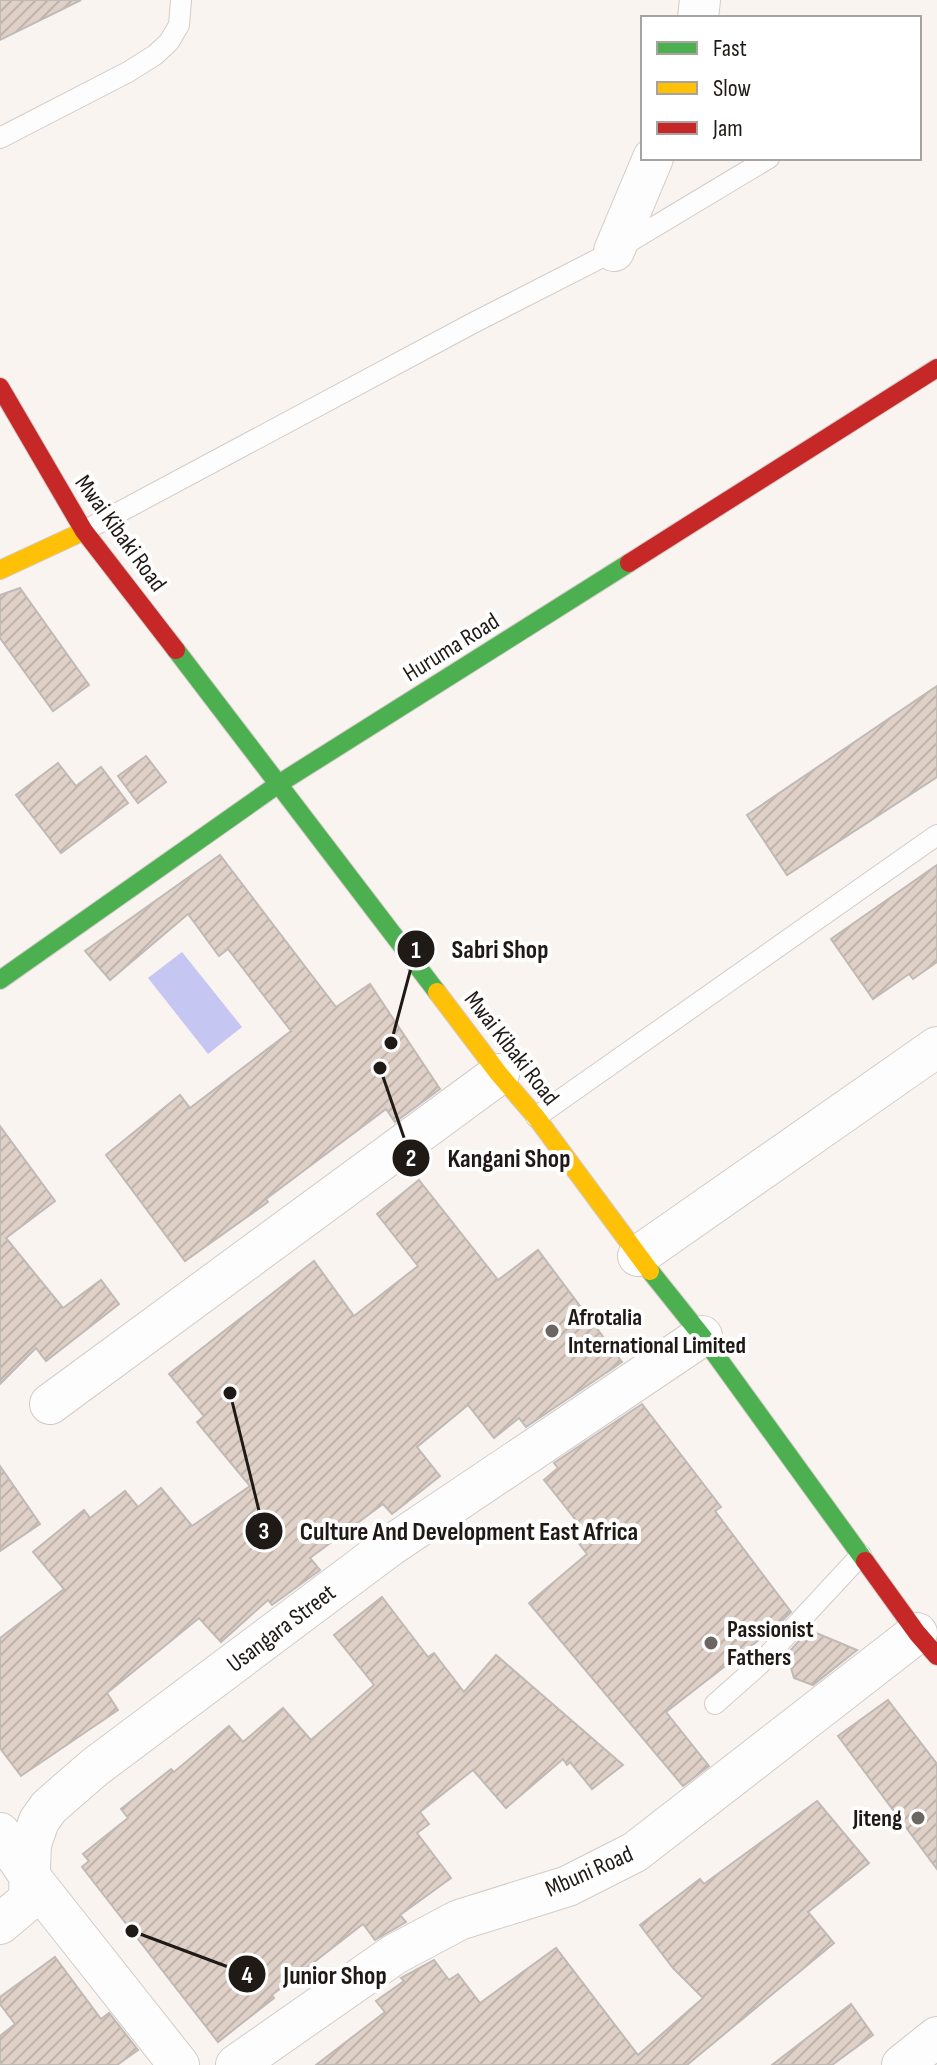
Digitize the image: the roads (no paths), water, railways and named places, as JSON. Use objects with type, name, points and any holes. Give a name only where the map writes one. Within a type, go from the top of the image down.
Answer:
[{"type":"main road","name":"Huruma Road","points":[[0,980],[280,783],[937,368]]},
{"type":"main road","name":"Mwai Kibaki Road","points":[[0,387],[84,531],[702,1336],[927,1645]]},
{"type":"main road","points":[[0,570],[84,531]]},
{"type":"street","points":[[614,251],[652,160]]},
{"type":"street","points":[[638,1256],[937,1047]]},
{"type":"street","points":[[50,1404],[499,1074]]},
{"type":"street","name":"Usangara Street","points":[[31,1878],[31,1844],[39,1821],[49,1807],[95,1767],[390,1546],[702,1336]]},
{"type":"street","name":"Mbuni Road","points":[[236,2065],[395,1954],[459,1920],[568,1886],[635,1852],[927,1645]]},
{"type":"street","points":[[0,1833],[31,1878],[179,2065]]},
{"type":"street","points":[[0,1924],[25,1903],[31,1878]]},
{"type":"street","points":[[902,2065],[937,2037]]},
{"type":"lane","points":[[0,138],[155,55],[169,42],[179,25],[181,0]]},
{"type":"lane","points":[[84,531],[614,251],[766,160]]},
{"type":"lane","points":[[536,1117],[937,835]]},
{"type":"lane","points":[[715,1704],[759,1665],[861,1555]]},
{"type":"water","points":[[182,952],[242,1027],[208,1054],[148,978]]},
{"type":"place","name":"Sabri Shop","points":[[391,1043]]},
{"type":"place","name":"Kangani Shop","points":[[380,1068]]},
{"type":"place","name":"Afrotalia International Limited","points":[[552,1331]]},
{"type":"place","name":"Culture And Development East Africa","points":[[230,1393]]},
{"type":"place","name":"Passionist Fathers","points":[[711,1643]]},
{"type":"place","name":"Jiteng","points":[[918,1818]]},
{"type":"place","name":"Junior Shop","points":[[132,1931]]}]
